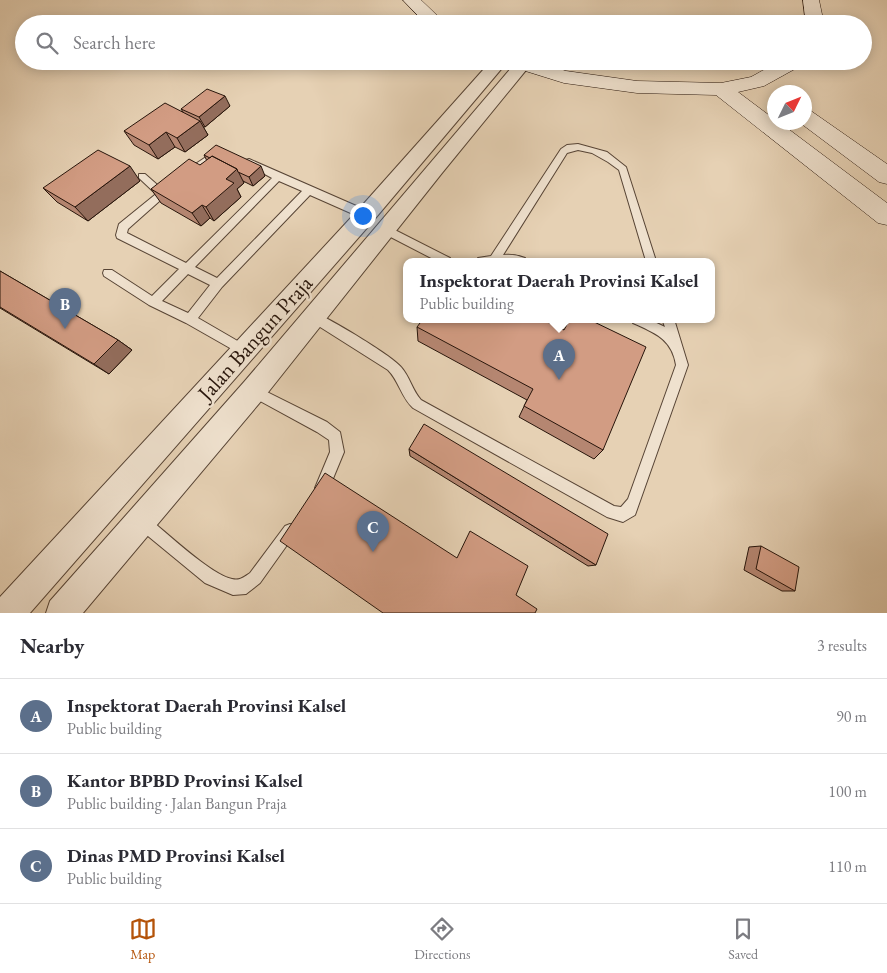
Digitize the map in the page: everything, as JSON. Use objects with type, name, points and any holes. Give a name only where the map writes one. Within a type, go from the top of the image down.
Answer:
[{"type":"street","points":[[410,0],[426,15]]},
{"type":"street","points":[[811,0],[814,15]]},
{"type":"street","name":"Jalan Bangun Praja","points":[[8,613],[244,351],[375,222],[505,70]]},
{"type":"street","points":[[540,70],[564,77],[637,87],[722,89],[757,82],[779,70]]},
{"type":"street","points":[[757,82],[767,89]]},
{"type":"street","points":[[722,89],[887,216]]},
{"type":"street","points":[[812,122],[887,176]]},
{"type":"street","name":"Jalan Bangun Praja","points":[[62,613],[253,391],[313,317],[375,222]]},
{"type":"lane","points":[[495,258],[564,151],[577,146],[610,158],[616,161],[623,169],[650,258]]},
{"type":"lane","points":[[218,284],[186,270],[121,235],[123,227],[162,194],[216,152],[224,151],[375,222],[441,258]]},
{"type":"lane","points":[[142,176],[162,194]]},
{"type":"lane","points":[[153,302],[278,177]]},
{"type":"lane","points":[[190,319],[218,284],[308,191]]},
{"type":"lane","points":[[495,258],[510,258]]},
{"type":"lane","points":[[108,273],[153,302],[190,319],[244,351]]},
{"type":"lane","points":[[313,317],[392,366],[404,382],[411,399],[417,404],[612,512],[623,515],[630,510],[634,500],[682,365],[681,353],[669,323]]},
{"type":"lane","points":[[645,323],[666,334],[676,343]]},
{"type":"lane","points":[[253,391],[322,427],[335,437],[337,452],[324,483],[314,499]]},
{"type":"lane","points":[[140,521],[210,578],[233,587],[246,586],[255,578],[296,523]]},
{"type":"building","points":[[207,89],[225,96],[199,117],[181,109]]},
{"type":"building","points":[[165,103],[200,121],[177,138],[166,132],[149,145],[124,131]]},
{"type":"building","points":[[216,145],[261,166],[249,177],[212,156],[210,158],[204,155]]},
{"type":"building","points":[[98,150],[130,166],[75,207],[43,188]]},
{"type":"building","points":[[212,156],[237,169],[226,179],[234,183],[206,207],[202,205],[192,213],[151,189],[189,159],[200,165]]},
{"type":"building","points":[[0,271],[118,340],[94,364],[0,307]]},
{"type":"building","points":[[420,323],[549,323],[564,330],[568,323],[596,323],[646,347],[603,450],[524,406],[533,389],[417,327]]},
{"type":"building","points":[[424,424],[608,534],[596,565],[409,449]]},
{"type":"building","points":[[325,473],[457,558],[470,531],[528,566],[516,595],[537,609],[535,613],[383,613],[280,541]]},
{"type":"building","points":[[761,546],[799,567],[795,591],[756,569]]},
{"type":"place","name":"Kantor BPBD Provinsi Kalsel","points":[[65,329]]},
{"type":"place","name":"Inspektorat Daerah Provinsi Kalsel","points":[[559,380]]},
{"type":"place","name":"Dinas PMD Provinsi Kalsel","points":[[373,552]]}]
